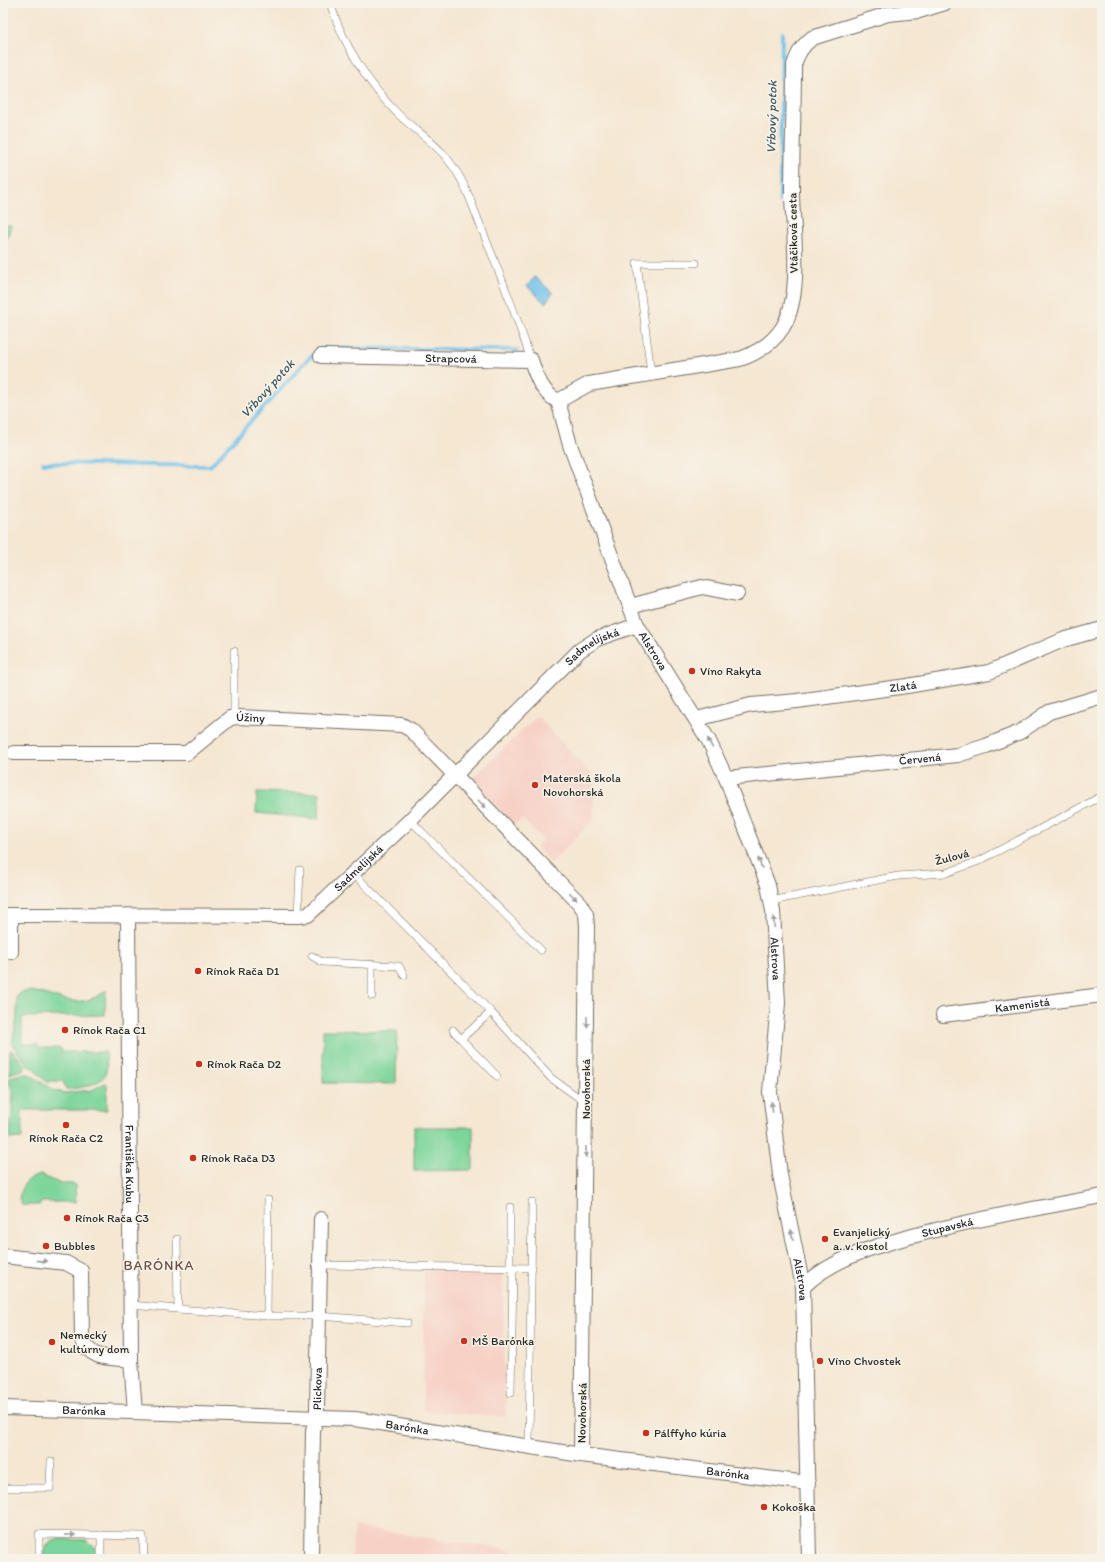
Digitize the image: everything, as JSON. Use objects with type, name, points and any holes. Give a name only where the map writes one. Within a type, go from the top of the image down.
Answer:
[{"type":"street","name":"Vtáčiková cesta","points":[[558,401],[589,384],[651,373],[729,362],[747,356],[765,346],[783,327],[791,304],[794,279],[792,194],[794,65],[797,55],[804,44],[812,38],[888,14],[919,11],[945,3]]},
{"type":"street","name":"Strapcová","points":[[320,356],[531,360]]},
{"type":"street","points":[[531,360],[543,389],[550,397],[558,401]]},
{"type":"street","name":"Alstrova","points":[[558,401],[570,446],[636,625],[697,718],[710,741],[768,884],[775,938],[778,1003],[770,1092],[780,1175],[803,1287],[809,1559]]},
{"type":"street","points":[[630,606],[702,587],[737,594]]},
{"type":"street","name":"Sadmelijská","points":[[7,915],[298,916],[313,912],[455,776],[580,650],[597,639],[636,625]]},
{"type":"street","name":"Zlatá","points":[[697,718],[751,705],[797,701],[907,686],[989,672],[1063,640],[1102,629]]},
{"type":"street","name":"Červená","points":[[726,778],[958,755],[986,746],[1020,732],[1049,712],[1102,696]]},
{"type":"street","name":"Úžiny","points":[[14,753],[187,754],[230,718],[238,717],[402,725],[411,730],[455,776]]},
{"type":"street","name":"Novohorská","points":[[455,776],[577,900],[585,911],[587,926],[586,1103],[581,1455]]},
{"type":"street","points":[[7,915],[11,952]]},
{"type":"street","name":"Františka Kubu","points":[[128,916],[130,1305],[134,1412]]},
{"type":"street","name":"Kamenistá","points":[[943,1015],[1102,995]]},
{"type":"street","name":"Stupavská","points":[[803,1287],[814,1276],[849,1258],[885,1243],[964,1223],[1102,1196]]},
{"type":"street","name":"Plickova","points":[[311,1559],[313,1430],[317,1417],[321,1218]]},
{"type":"street","points":[[3,1256],[66,1263],[85,1271],[82,1339],[86,1350],[94,1355],[131,1360]]},
{"type":"street","name":"Barónka","points":[[3,1408],[355,1419],[581,1455],[808,1483]]},
{"type":"lane","points":[[330,3],[344,38],[379,92],[401,117],[442,153],[456,171],[467,193],[507,290],[531,360]]},
{"type":"lane","points":[[651,373],[637,263],[696,263]]},
{"type":"lane","points":[[234,651],[234,712],[238,717]]},
{"type":"lane","name":"Žulová","points":[[771,901],[898,876],[946,873],[979,861],[1102,796]]},
{"type":"lane","points":[[410,820],[541,950]]},
{"type":"lane","points":[[298,916],[300,870]]},
{"type":"lane","points":[[354,874],[490,1012],[551,1078],[586,1103]]},
{"type":"lane","points":[[312,956],[322,962],[399,966],[404,976]]},
{"type":"lane","points":[[372,964],[372,996]]},
{"type":"lane","points":[[461,1039],[490,1012]]},
{"type":"lane","points":[[454,1030],[497,1076]]},
{"type":"lane","points":[[267,1316],[268,1200]]},
{"type":"lane","points":[[529,1446],[532,1202]]},
{"type":"lane","points":[[510,1207],[511,1394]]},
{"type":"lane","points":[[177,1239],[178,1308]]},
{"type":"lane","points":[[320,1265],[532,1268]]},
{"type":"lane","points":[[130,1305],[267,1316],[319,1316],[407,1323]]},
{"type":"lane","points":[[3,1488],[50,1488],[51,1461]]},
{"type":"lane","points":[[39,1559],[39,1534],[143,1536],[144,1559]]},
{"type":"lane","points":[[101,1536],[101,1559]]},
{"type":"shaded area","name":"Materská škola Novohorská","points":[[537,716],[595,778],[593,820],[551,863],[536,847],[543,840],[522,818],[514,825],[471,780]]},
{"type":"shaded area","name":"MŠ Barónka","points":[[424,1270],[502,1271],[506,1417],[423,1411]]},
{"type":"shaded area","points":[[354,1527],[569,1559],[351,1559]]},
{"type":"green space","points":[[3,225],[11,226],[4,247],[7,283],[3,278]]},
{"type":"green space","points":[[257,792],[320,793],[319,819],[256,813]]},
{"type":"green space","points":[[106,990],[105,1015],[22,1017],[22,1044],[38,1044],[38,1048],[61,1048],[62,1052],[106,1052],[106,1072],[100,1080],[95,1083],[83,1087],[66,1089],[63,1081],[49,1081],[49,1083],[33,1068],[29,1067],[12,1044],[17,1018],[17,996],[25,992],[34,991],[67,1001],[80,1001],[93,998]]},
{"type":"green space","points":[[323,1030],[397,1031],[396,1084],[323,1083]]},
{"type":"green space","points":[[12,1050],[26,1067],[10,1074],[10,1051]]},
{"type":"green space","points":[[21,1074],[29,1074],[55,1091],[64,1093],[92,1090],[105,1083],[107,1084],[107,1110],[22,1110],[22,1138],[10,1139],[13,1095],[9,1080],[11,1077]]},
{"type":"green space","points":[[414,1127],[473,1127],[473,1170],[414,1171]]},
{"type":"green space","points":[[42,1175],[58,1182],[75,1184],[76,1202],[41,1202],[40,1205],[22,1205],[19,1199],[23,1186],[32,1178]]},
{"type":"green space","points":[[60,1539],[87,1540],[96,1549],[97,1559],[43,1559],[45,1548],[53,1541]]},
{"type":"water","points":[[535,277],[553,293],[545,303],[527,286]]},
{"type":"waterway","name":"Vŕbový potok","points":[[780,201],[782,33]]},
{"type":"waterway","name":"Vŕbový potok","points":[[43,463],[210,466],[309,358],[324,348],[517,350]]},
{"type":"place","name":"Víno Rakyta","points":[[692,671]]},
{"type":"place","name":"Materská škola Novohorská","points":[[535,785]]},
{"type":"place","name":"Rínok Rača D1","points":[[198,971]]},
{"type":"place","name":"Rínok Rača C1","points":[[65,1030]]},
{"type":"place","name":"Rínok Rača D2","points":[[199,1064]]},
{"type":"place","name":"Rínok Rača C2","points":[[66,1125]]},
{"type":"place","name":"Rínok Rača D3","points":[[193,1158]]},
{"type":"place","name":"Rínok Rača C3","points":[[67,1218]]},
{"type":"place","name":"Evanjelický a. v. kostol","points":[[825,1239]]},
{"type":"place","name":"Bubbles","points":[[46,1246]]},
{"type":"place","name":"MŠ Barónka","points":[[464,1341]]},
{"type":"place","name":"Nemecký kultúrny dom","points":[[52,1342]]},
{"type":"place","name":"Víno Chvostek","points":[[820,1361]]},
{"type":"place","name":"Pálffyho kúria","points":[[646,1433]]},
{"type":"place","name":"Kokoška","points":[[764,1507]]},
{"type":"district","name":"BARÓNKA","points":[[159,1265]]}]
